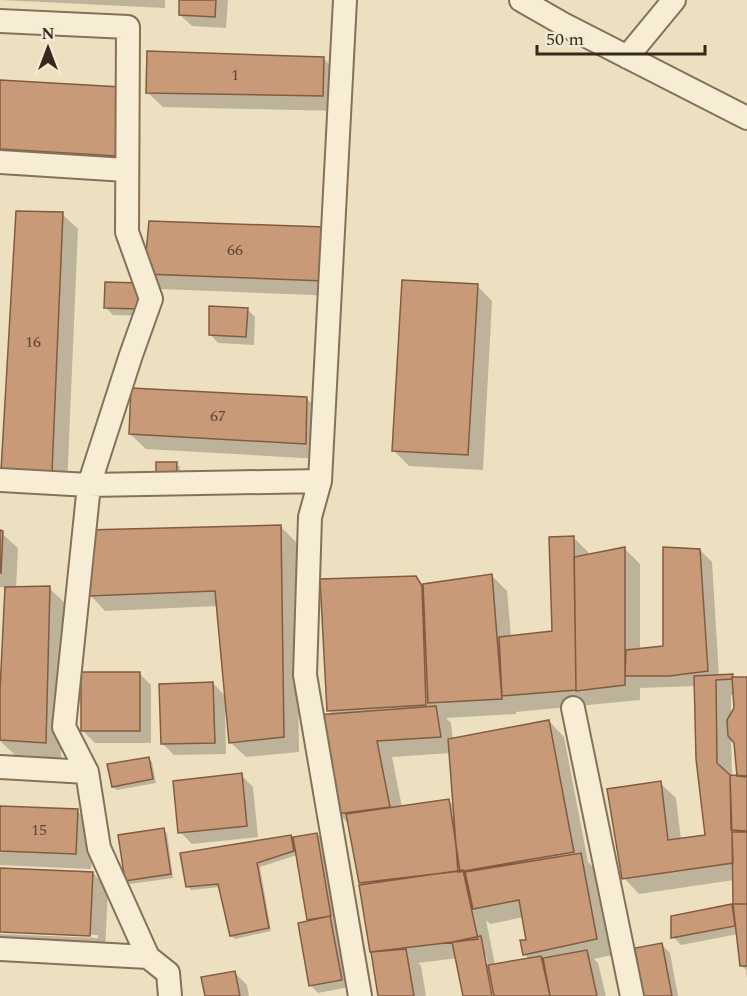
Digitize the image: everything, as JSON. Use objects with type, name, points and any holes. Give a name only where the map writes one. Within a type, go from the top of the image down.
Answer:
[{"type":"street","points":[[345,0],[320,481],[310,517],[305,675],[360,996]]},
{"type":"street","points":[[520,0],[747,118]]},
{"type":"street","points":[[627,57],[674,0]]},
{"type":"street","points":[[0,21],[128,27],[127,232],[151,299],[89,485],[64,727],[87,772],[99,848],[148,957],[168,973],[170,996]]},
{"type":"street","points":[[0,162],[126,170]]},
{"type":"street","points":[[0,480],[89,485],[320,481]]},
{"type":"street","points":[[573,708],[632,996]]},
{"type":"street","points":[[0,767],[87,772]]},
{"type":"street","points":[[0,949],[148,957]]},
{"type":"building","points":[[179,0],[216,0],[215,17],[179,15]]},
{"type":"building","points":[[147,51],[324,57],[323,96],[146,93]]},
{"type":"building","points":[[0,80],[121,87],[117,156],[0,149]]},
{"type":"building","points":[[16,211],[63,212],[52,472],[1,471]]},
{"type":"building","points":[[149,221],[325,227],[324,281],[144,274]]},
{"type":"building","points":[[402,280],[478,284],[468,455],[392,451]]},
{"type":"building","points":[[105,282],[141,283],[140,309],[104,308]]},
{"type":"building","points":[[209,306],[248,308],[246,337],[209,335]]},
{"type":"building","points":[[131,388],[307,397],[306,444],[129,434]]},
{"type":"building","points":[[156,462],[177,462],[176,481],[156,480]]},
{"type":"building","points":[[281,525],[284,737],[229,743],[215,591],[88,596],[86,530]]},
{"type":"building","points":[[0,530],[3,531],[1,573],[0,573]]},
{"type":"building","points":[[574,536],[576,690],[502,696],[499,637],[552,631],[549,537]]},
{"type":"building","points":[[625,547],[625,685],[576,691],[574,557]]},
{"type":"building","points":[[663,547],[700,549],[708,671],[669,676],[625,676],[626,650],[663,646]]},
{"type":"building","points":[[492,574],[502,699],[428,703],[423,584]]},
{"type":"building","points":[[416,576],[422,586],[426,705],[327,711],[320,579]]},
{"type":"building","points":[[50,586],[46,743],[0,740],[5,587]]},
{"type":"building","points":[[81,672],[140,672],[140,731],[81,731]]},
{"type":"building","points":[[733,674],[732,679],[716,680],[717,763],[730,775],[733,863],[622,879],[607,789],[661,781],[668,840],[705,835],[696,759],[694,676]]},
{"type":"building","points":[[732,677],[747,677],[747,777],[737,776],[734,743],[728,736],[727,720],[734,708]]},
{"type":"building","points":[[213,682],[215,743],[161,744],[159,684]]},
{"type":"building","points":[[436,706],[441,737],[377,741],[390,807],[337,814],[317,715]]},
{"type":"building","points":[[549,720],[574,852],[458,872],[448,739]]},
{"type":"building","points":[[149,757],[153,779],[112,787],[107,764]]},
{"type":"building","points":[[242,773],[247,826],[178,833],[173,781]]},
{"type":"building","points":[[730,775],[747,776],[747,831],[731,830]]},
{"type":"building","points":[[449,799],[460,871],[359,883],[346,814]]},
{"type":"building","points":[[0,806],[78,809],[76,854],[0,851]]},
{"type":"building","points":[[164,828],[171,874],[125,881],[118,835]]},
{"type":"building","points":[[732,832],[747,832],[747,904],[733,904]]},
{"type":"building","points":[[317,833],[331,916],[307,920],[293,837]]},
{"type":"building","points":[[291,835],[294,851],[257,863],[269,928],[230,936],[218,884],[186,887],[180,853]]},
{"type":"building","points":[[581,853],[597,939],[523,955],[520,940],[526,940],[519,900],[473,909],[465,872]]},
{"type":"building","points":[[0,868],[93,872],[90,936],[0,932]]},
{"type":"building","points":[[463,870],[478,939],[370,952],[359,885]]},
{"type":"building","points":[[732,904],[735,926],[671,938],[671,916]]},
{"type":"building","points":[[733,904],[747,904],[747,966],[740,966]]},
{"type":"building","points":[[330,916],[342,980],[309,986],[298,923]]},
{"type":"building","points":[[481,936],[492,996],[463,996],[452,942]]},
{"type":"building","points":[[662,943],[672,996],[643,996],[635,948]]},
{"type":"building","points":[[406,949],[414,996],[378,996],[371,952]]},
{"type":"building","points":[[587,950],[597,996],[550,996],[543,958]]},
{"type":"building","points":[[541,956],[550,996],[494,996],[488,965]]},
{"type":"building","points":[[235,971],[240,996],[205,996],[201,977]]}]
